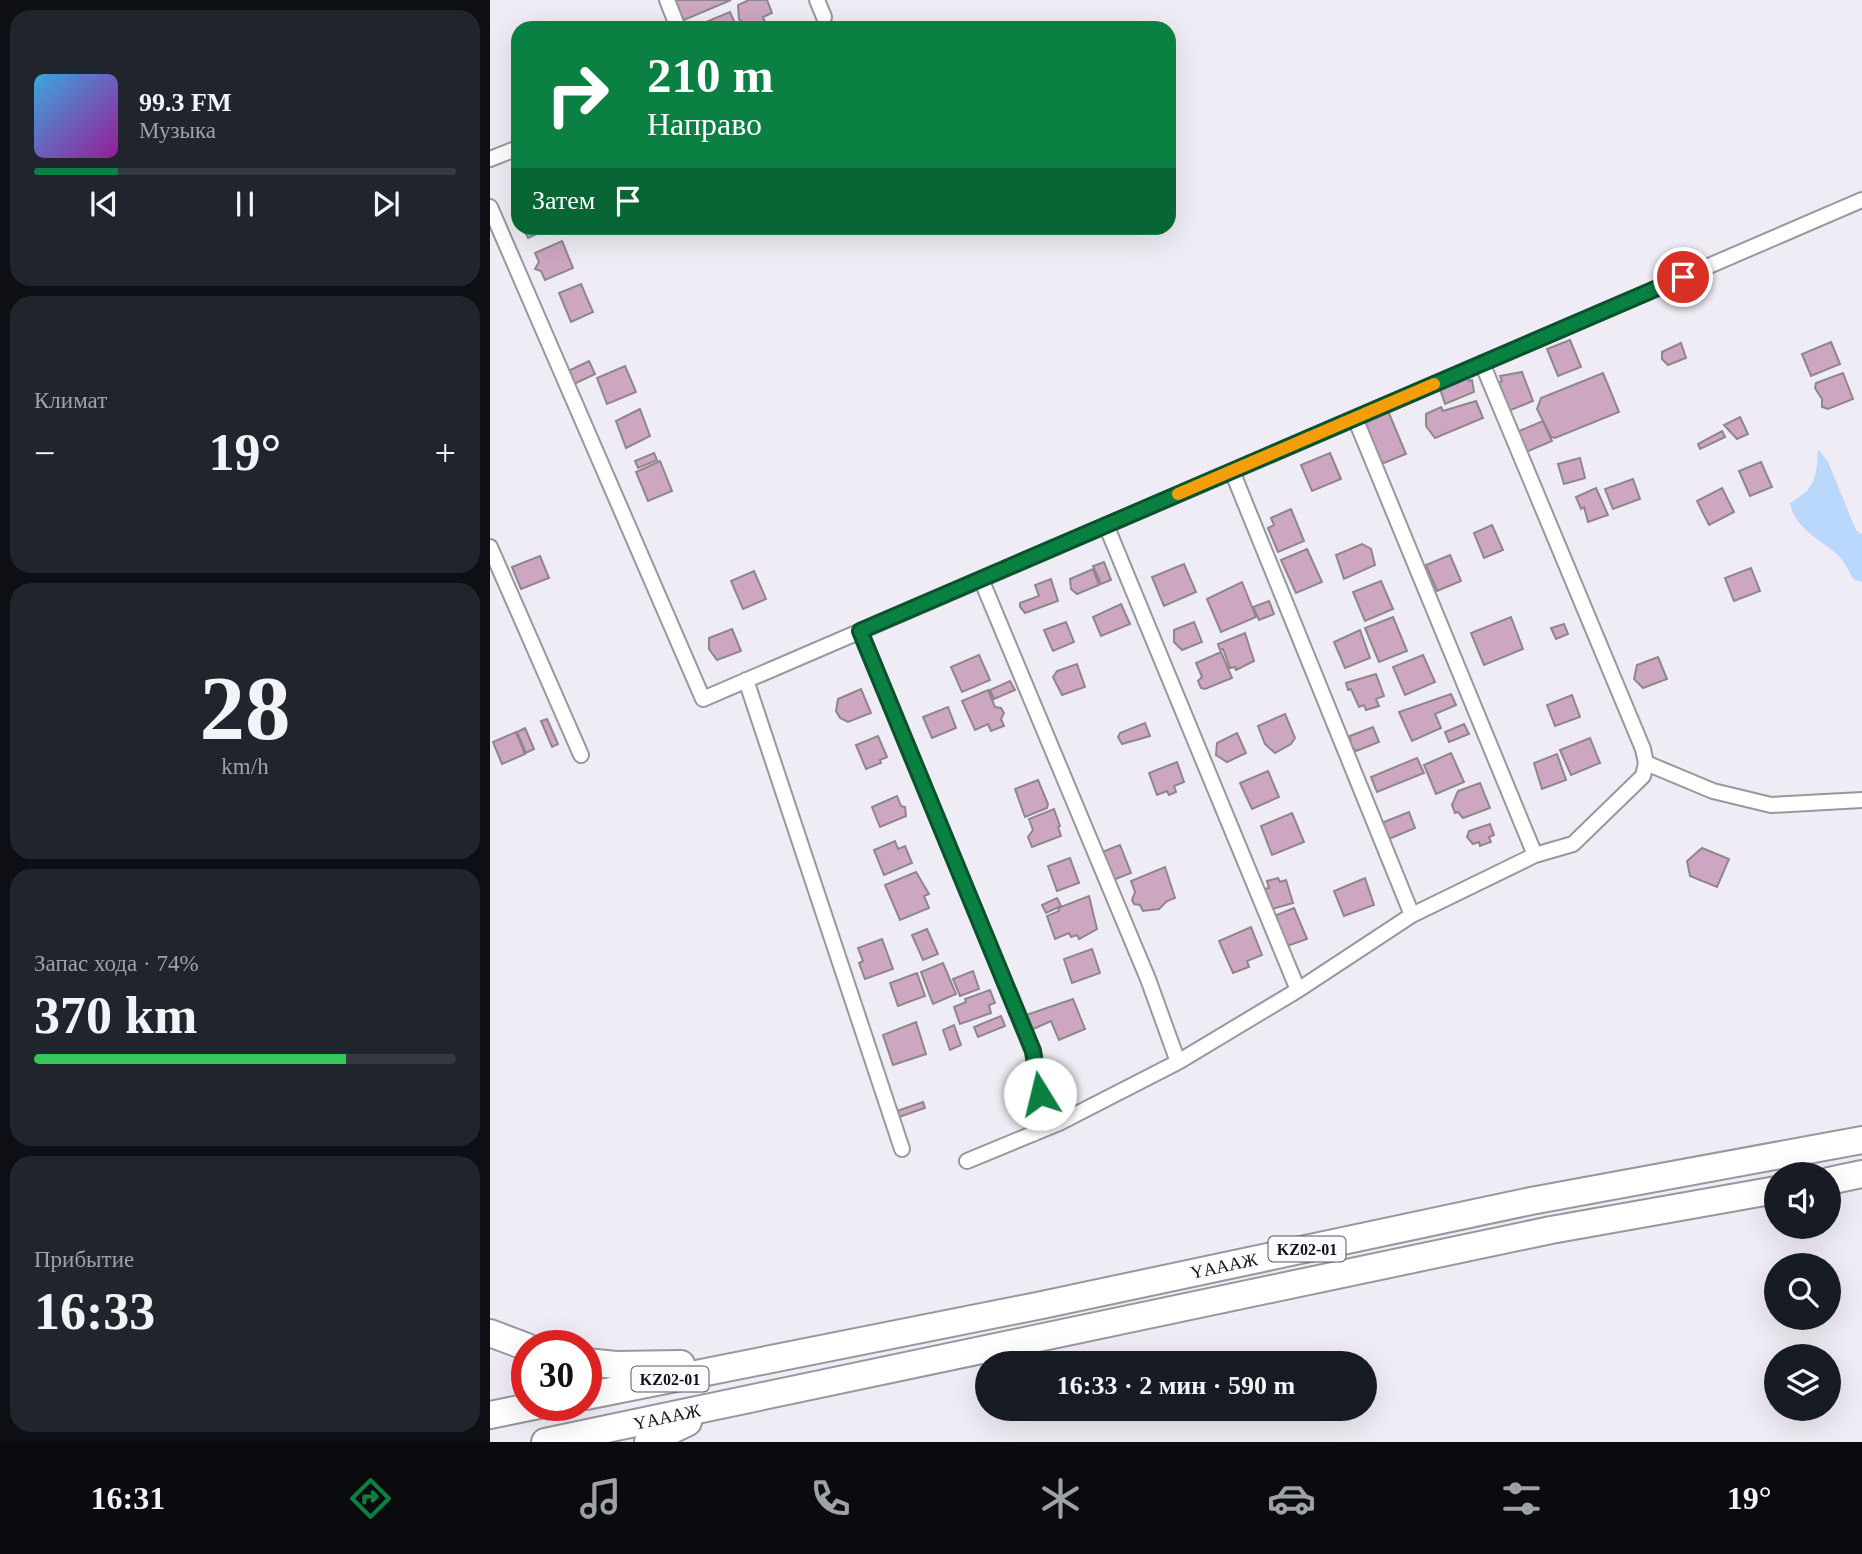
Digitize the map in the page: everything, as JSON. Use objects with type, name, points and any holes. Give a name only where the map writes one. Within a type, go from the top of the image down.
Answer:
[{"type":"highway","name":"ҮАААЖ","points":[[602,1393],[1069,1299],[1531,1201],[1862,1140]]},
{"type":"highway","points":[[1841,1178],[1862,1174]]},
{"type":"highway","name":"ҮАААЖ","points":[[545,1442],[1551,1230],[1764,1193]]},
{"type":"highway","points":[[490,1333],[511,1342]]},
{"type":"highway","points":[[602,1364],[753,1362]]},
{"type":"highway","points":[[648,1442],[684,1423],[752,1399]]},
{"type":"highway","points":[[490,1415],[511,1411]]},
{"type":"street","points":[[667,0],[675,21]]},
{"type":"street","points":[[817,0],[824,17]]},
{"type":"street","points":[[490,159],[511,151]]},
{"type":"street","points":[[490,207],[703,699],[1862,200]]},
{"type":"street","points":[[967,1161],[1033,1133],[1178,1062],[1298,990],[1412,915],[1535,855],[1573,844],[1643,776],[1646,763],[1643,749],[1482,363]]},
{"type":"street","points":[[1355,418],[1535,855]]},
{"type":"street","points":[[1232,471],[1412,915]]},
{"type":"street","points":[[1106,525],[1298,990]]},
{"type":"street","points":[[490,547],[581,755]]},
{"type":"street","points":[[981,579],[1143,966],[1178,1062]]},
{"type":"street","points":[[860,631],[1033,1051],[1040,1094],[1033,1133]]},
{"type":"street","points":[[746,680],[902,1149]]},
{"type":"street","points":[[1646,763],[1713,791],[1772,805],[1862,800]]},
{"type":"water","points":[[1818,449],[1828,462],[1856,530],[1862,534],[1862,582],[1854,580],[1839,556],[1803,527],[1790,503],[1810,487],[1817,467]]},
{"type":"building","points":[[673,0],[731,0],[684,20],[677,16]]},
{"type":"building","points":[[749,0],[767,0],[772,13],[763,17],[765,21],[741,21],[738,5]]},
{"type":"building","points":[[730,12],[734,21],[708,21]]},
{"type":"building","points":[[562,241],[573,268],[545,280],[541,271],[535,269],[539,262],[535,253]]},
{"type":"building","points":[[581,284],[593,312],[571,322],[559,293]]},
{"type":"building","points":[[1570,340],[1581,367],[1558,376],[1547,349]]},
{"type":"building","points":[[1831,342],[1840,364],[1811,376],[1802,354]]},
{"type":"building","points":[[1681,343],[1686,358],[1668,365],[1662,359],[1662,352]]},
{"type":"building","points":[[589,361],[595,374],[572,385],[566,372]]},
{"type":"building","points":[[625,366],[636,392],[607,404],[597,378]]},
{"type":"building","points":[[1522,372],[1533,401],[1508,411],[1498,383],[1502,381],[1500,376]]},
{"type":"building","points":[[1603,373],[1619,412],[1555,438],[1551,437],[1537,409],[1541,398]]},
{"type":"building","points":[[1843,373],[1853,399],[1828,409],[1822,407],[1822,399],[1815,388],[1816,383]]},
{"type":"building","points":[[1467,377],[1469,381],[1472,380],[1474,392],[1445,404],[1440,389]]},
{"type":"building","points":[[1476,401],[1483,418],[1435,438],[1426,426],[1426,414],[1441,407],[1443,411]]},
{"type":"building","points":[[640,409],[650,436],[626,448],[616,421]]},
{"type":"building","points":[[1388,411],[1406,454],[1384,463],[1381,462],[1364,421]]},
{"type":"building","points":[[1740,417],[1748,434],[1737,439],[1724,425]]},
{"type":"building","points":[[1543,421],[1552,441],[1526,452],[1517,432]]},
{"type":"building","points":[[1722,431],[1725,437],[1700,449],[1698,444]]},
{"type":"building","points":[[654,453],[657,460],[638,468],[635,461]]},
{"type":"building","points":[[1330,453],[1341,479],[1312,491],[1301,465]]},
{"type":"building","points":[[1580,458],[1585,478],[1564,484],[1558,464]]},
{"type":"building","points":[[660,461],[672,491],[648,501],[636,472]]},
{"type":"building","points":[[1761,462],[1772,487],[1750,496],[1739,471]]},
{"type":"building","points":[[1633,479],[1640,499],[1613,509],[1605,489]]},
{"type":"building","points":[[1596,488],[1608,515],[1588,522],[1584,507],[1581,509],[1576,497]]},
{"type":"building","points":[[1722,488],[1734,512],[1709,525],[1697,501]]},
{"type":"building","points":[[1291,509],[1304,541],[1278,552],[1268,528],[1274,525],[1271,518]]},
{"type":"building","points":[[1492,525],[1503,550],[1484,558],[1474,533]]},
{"type":"building","points":[[1362,544],[1371,549],[1375,565],[1344,579],[1336,555]]},
{"type":"building","points":[[1307,549],[1322,582],[1296,593],[1281,560]]},
{"type":"building","points":[[1450,555],[1461,581],[1437,591],[1426,565]]},
{"type":"building","points":[[540,556],[549,578],[521,589],[512,567]]},
{"type":"building","points":[[1104,562],[1111,580],[1101,584],[1093,566]]},
{"type":"building","points":[[1184,564],[1196,592],[1164,606],[1152,577]]},
{"type":"building","points":[[1751,568],[1760,591],[1734,601],[1725,578]]},
{"type":"building","points":[[1093,569],[1099,585],[1077,594],[1071,589],[1070,579]]},
{"type":"building","points":[[754,571],[766,599],[743,609],[731,581]]},
{"type":"building","points":[[1051,579],[1058,601],[1025,613],[1020,603],[1039,596],[1035,585]]},
{"type":"building","points":[[1381,581],[1393,609],[1365,621],[1353,592]]},
{"type":"building","points":[[1242,582],[1256,617],[1221,632],[1207,599]]},
{"type":"building","points":[[1269,601],[1274,614],[1259,620],[1253,607]]},
{"type":"building","points":[[1121,604],[1130,624],[1101,636],[1093,617]]},
{"type":"building","points":[[1393,617],[1407,651],[1379,662],[1365,628]]},
{"type":"building","points":[[1511,617],[1523,649],[1484,665],[1471,633]]},
{"type":"building","points":[[1066,622],[1074,642],[1053,651],[1044,630]]},
{"type":"building","points":[[1194,622],[1202,642],[1182,650],[1174,642],[1174,630]]},
{"type":"building","points":[[1564,624],[1568,634],[1556,639],[1551,628]]},
{"type":"building","points":[[732,629],[741,651],[717,660],[709,649],[709,638]]},
{"type":"building","points":[[1360,630],[1370,658],[1345,668],[1334,642]]},
{"type":"building","points":[[1245,633],[1254,661],[1236,670],[1235,667],[1230,668],[1223,649],[1220,650],[1218,644]]},
{"type":"building","points":[[1221,652],[1232,678],[1205,689],[1201,688],[1198,681],[1202,677],[1196,663]]},
{"type":"building","points":[[979,655],[990,680],[962,692],[951,667]]},
{"type":"building","points":[[1423,655],[1435,682],[1405,695],[1393,667]]},
{"type":"building","points":[[1658,657],[1667,679],[1643,688],[1634,679],[1637,665]]},
{"type":"building","points":[[1077,664],[1085,687],[1062,695],[1053,677],[1057,671]]},
{"type":"building","points":[[1376,674],[1384,696],[1376,699],[1379,706],[1366,710],[1364,705],[1359,707],[1346,683]]},
{"type":"building","points":[[1010,681],[1015,690],[994,699],[990,690]]},
{"type":"building","points":[[861,689],[871,713],[848,722],[840,718],[836,711],[838,699]]},
{"type":"building","points":[[988,690],[995,707],[1001,708],[1004,713],[1001,719],[1004,726],[991,731],[988,724],[975,730],[962,701]]},
{"type":"building","points":[[1451,694],[1456,705],[1435,714],[1441,728],[1412,741],[1399,712]]},
{"type":"building","points":[[1572,695],[1580,717],[1555,726],[1547,705]]},
{"type":"building","points":[[948,707],[956,728],[932,738],[923,717]]},
{"type":"building","points":[[1285,714],[1295,738],[1291,744],[1275,753],[1265,744],[1258,726]]},
{"type":"building","points":[[547,719],[558,744],[552,747],[541,721]]},
{"type":"building","points":[[1145,723],[1150,736],[1122,744],[1118,737],[1120,733]]},
{"type":"building","points":[[1464,724],[1469,734],[1449,742],[1445,732]]},
{"type":"building","points":[[1373,727],[1379,742],[1356,751],[1351,746],[1350,736]]},
{"type":"building","points":[[525,728],[534,749],[526,753],[517,732]]},
{"type":"building","points":[[516,732],[525,754],[502,764],[493,742]]},
{"type":"building","points":[[1237,733],[1246,753],[1227,762],[1216,755],[1217,743]]},
{"type":"building","points":[[878,736],[887,757],[880,760],[881,763],[866,769],[856,745]]},
{"type":"building","points":[[1590,738],[1600,763],[1571,775],[1560,750]]},
{"type":"building","points":[[1451,753],[1464,782],[1436,794],[1424,765]]},
{"type":"building","points":[[1557,754],[1566,780],[1542,789],[1534,763]]},
{"type":"building","points":[[1417,758],[1424,773],[1377,792],[1371,777]]},
{"type":"building","points":[[1177,762],[1184,782],[1174,786],[1176,792],[1169,795],[1167,791],[1157,795],[1149,773]]},
{"type":"building","points":[[1268,771],[1279,797],[1252,809],[1240,783]]},
{"type":"building","points":[[1038,780],[1048,804],[1047,808],[1025,817],[1015,789]]},
{"type":"building","points":[[1480,783],[1490,808],[1463,818],[1458,812],[1455,813],[1452,805],[1458,791]]},
{"type":"building","points":[[897,796],[901,806],[905,807],[906,816],[880,827],[872,807]]},
{"type":"building","points":[[1054,809],[1061,836],[1032,847],[1028,837],[1033,830],[1029,819]]},
{"type":"building","points":[[1409,812],[1415,828],[1389,839],[1383,828],[1384,822]]},
{"type":"building","points":[[1292,813],[1304,842],[1272,855],[1261,826]]},
{"type":"building","points":[[1490,824],[1494,835],[1489,837],[1491,842],[1480,846],[1479,842],[1473,844],[1467,837],[1469,831]]},
{"type":"building","points":[[895,841],[898,849],[905,846],[912,863],[884,875],[874,850]]},
{"type":"building","points":[[1120,845],[1131,873],[1113,880],[1102,852]]},
{"type":"building","points":[[1702,848],[1729,859],[1717,887],[1690,876],[1687,861]]},
{"type":"building","points":[[1070,858],[1079,883],[1057,891],[1048,866]]},
{"type":"building","points":[[1165,867],[1175,898],[1159,909],[1143,911],[1140,905],[1134,904],[1132,900],[1135,892],[1131,881]]},
{"type":"building","points":[[916,872],[929,894],[924,896],[929,908],[900,920],[885,885]]},
{"type":"building","points":[[1278,878],[1280,882],[1286,880],[1293,903],[1272,909],[1262,901],[1264,889],[1269,888],[1267,881]]},
{"type":"building","points":[[1365,878],[1374,905],[1344,916],[1334,891]]},
{"type":"building","points":[[1089,896],[1097,929],[1079,939],[1077,935],[1071,937],[1069,933],[1055,939],[1047,916],[1059,911],[1058,908]]},
{"type":"building","points":[[1057,898],[1061,906],[1046,913],[1042,905]]},
{"type":"building","points":[[1294,908],[1307,939],[1287,946],[1274,916]]},
{"type":"building","points":[[1251,927],[1262,955],[1247,961],[1249,967],[1233,973],[1219,941]]},
{"type":"building","points":[[927,929],[938,954],[923,960],[912,935]]},
{"type":"building","points":[[882,939],[893,969],[865,979],[859,963],[863,961],[858,948]]},
{"type":"building","points":[[1092,949],[1100,973],[1072,983],[1064,959]]},
{"type":"building","points":[[943,963],[956,994],[933,1004],[921,972]]},
{"type":"building","points":[[973,971],[979,989],[960,996],[953,979]]},
{"type":"building","points":[[917,973],[925,996],[898,1006],[890,983]]},
{"type":"building","points":[[990,990],[995,1003],[989,1005],[991,1013],[960,1024],[954,1007],[966,1002],[965,999]]},
{"type":"building","points":[[1073,999],[1085,1029],[1059,1040],[1051,1021],[1029,1031],[1023,1016]]},
{"type":"building","points":[[1001,1016],[1005,1026],[978,1037],[974,1027]]},
{"type":"building","points":[[916,1022],[926,1054],[893,1065],[883,1035]]},
{"type":"building","points":[[954,1025],[961,1045],[950,1050],[943,1030]]},
{"type":"building","points":[[923,1102],[925,1108],[899,1117],[897,1114],[897,1111]]},
{"type":"slow traffic","points":[[1178,494],[1434,384]]},
{"type":"route","points":[[1040,1094],[1033,1051],[860,631],[1683,277]]}]
